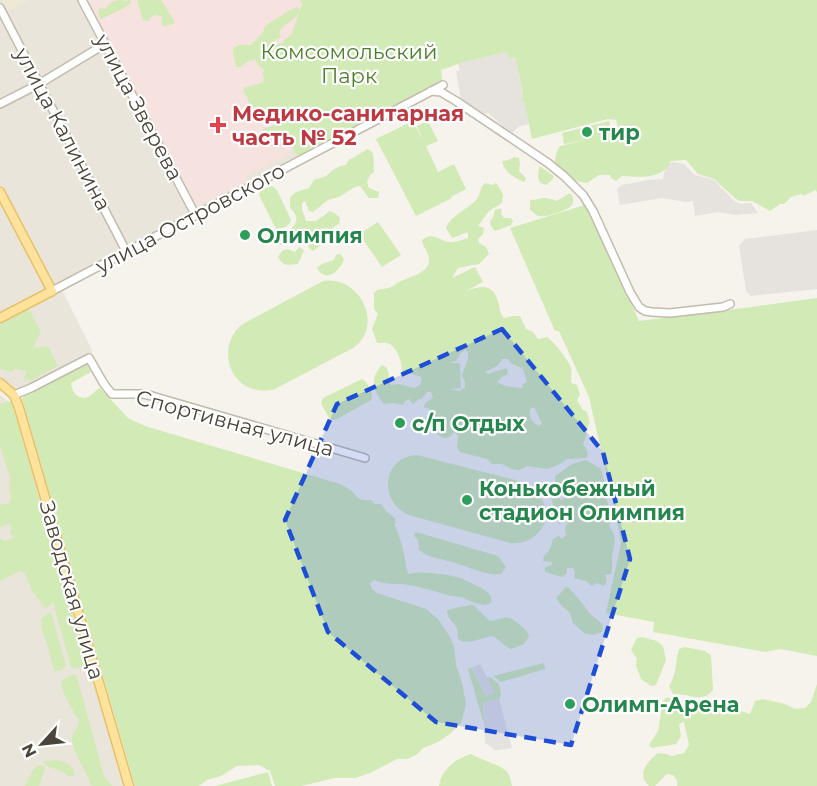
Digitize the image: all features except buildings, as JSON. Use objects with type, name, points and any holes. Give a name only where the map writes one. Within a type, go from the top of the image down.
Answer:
[{"type":"main road","points":[[0,192],[52,291]]},
{"type":"main road","name":"улица Островского","points":[[0,318],[52,291]]},
{"type":"main road","points":[[0,383],[14,395]]},
{"type":"main road","name":"Заводская улица","points":[[14,395],[129,786]]},
{"type":"street","name":"улица Зверева","points":[[82,0],[195,214]]},
{"type":"street","name":"улица Калинина","points":[[0,8],[126,250]]},
{"type":"street","points":[[0,104],[39,84],[105,44]]},
{"type":"street","name":"улица Островского","points":[[52,291],[443,85]]},
{"type":"street","points":[[431,91],[441,92],[463,106],[548,163],[578,189],[593,211],[639,307],[645,311],[670,313],[723,307],[730,304]]},
{"type":"street","name":"Спортивная улица","points":[[14,395],[89,358],[112,394],[152,396],[365,458]]},
{"type":"highlighted area","points":[[502,329],[603,452],[630,559],[571,745],[436,722],[328,632],[285,520],[337,404]]},
{"type":"shaded area","points":[[0,0],[300,0],[300,160],[60,286],[92,354],[89,358],[14,395],[0,383]]},
{"type":"shaded area","points":[[2,0],[29,0],[8,11]]},
{"type":"shaded area","name":"Медико-санитарная часть № 52","points":[[88,0],[300,0],[302,5],[269,100],[294,149],[289,152],[290,154],[245,177],[247,181],[197,206]]},
{"type":"shaded area","points":[[507,52],[515,57],[529,124],[518,127],[512,134],[488,113],[484,114],[461,100],[456,71],[460,70],[458,64]]},
{"type":"shaded area","points":[[673,162],[684,164],[695,175],[714,180],[734,201],[741,204],[751,203],[758,213],[735,215],[718,212],[695,216],[693,201],[662,198],[620,205],[617,189],[622,185],[663,179],[666,165]]},
{"type":"shaded area","points":[[817,230],[817,289],[751,296],[746,291],[739,246],[745,239]]},
{"type":"shaded area","points":[[0,395],[9,402],[56,537],[129,786],[0,786]]},
{"type":"shaded area","points":[[480,664],[495,693],[486,696],[472,668]]},
{"type":"shaded area","points":[[499,699],[512,748],[493,750],[485,743],[483,703]]},
{"type":"green space","points":[[131,0],[131,3],[101,20],[98,13],[100,8],[105,9],[115,1]]},
{"type":"green space","points":[[137,0],[161,0],[175,22],[164,26],[162,17],[158,15],[152,16],[148,21],[143,20]]},
{"type":"green space","name":"Комсомольский Парк","points":[[300,0],[817,0],[817,192],[815,190],[804,196],[801,194],[791,197],[784,204],[770,211],[752,201],[736,199],[714,179],[698,174],[686,160],[671,161],[662,172],[650,176],[622,176],[616,181],[610,175],[599,175],[587,183],[572,180],[560,173],[555,162],[556,154],[560,146],[584,140],[564,144],[562,133],[609,121],[612,131],[618,128],[616,120],[608,119],[532,139],[524,101],[522,101],[523,94],[515,57],[509,59],[507,52],[441,70],[443,85],[300,160],[285,135],[277,133],[265,138],[263,129],[280,123],[273,113],[261,121],[257,120],[244,93],[244,88],[263,82],[264,70],[255,59],[241,67],[236,67],[233,52],[234,48],[239,45],[251,45],[263,32],[265,26],[297,7],[299,12],[302,5]],"holes":[[[299,13],[291,35],[283,43],[275,44],[275,40],[281,37],[279,32],[281,29]]]},
{"type":"green space","points":[[413,121],[423,141],[417,126],[428,121],[438,141],[426,146],[438,172],[454,164],[466,189],[416,216],[376,139]]},
{"type":"green space","points":[[368,149],[373,154],[374,172],[367,182],[369,188],[379,192],[378,198],[369,198],[360,186],[328,200],[313,212],[309,211],[305,201],[302,203],[302,209],[306,221],[316,221],[330,211],[340,218],[339,224],[313,251],[307,244],[301,242],[279,245],[278,236],[291,228],[296,221],[290,208],[290,197],[296,192],[309,188],[314,180],[346,165],[349,160]]},
{"type":"green space","points":[[514,157],[519,158],[519,171],[526,178],[524,182],[510,174],[503,165],[502,161]]},
{"type":"green space","points":[[539,166],[554,176],[546,185],[540,183]]},
{"type":"green space","points":[[496,183],[503,194],[502,203],[489,211],[478,226],[484,228],[483,234],[478,239],[479,243],[486,247],[489,254],[479,264],[458,268],[452,278],[475,267],[483,282],[464,292],[481,287],[490,289],[497,298],[504,318],[520,316],[526,329],[533,332],[538,339],[547,337],[564,356],[571,368],[571,383],[577,385],[580,395],[577,400],[582,409],[587,412],[590,423],[583,444],[587,458],[567,459],[548,469],[527,466],[519,470],[502,464],[492,464],[487,459],[460,452],[457,448],[458,435],[454,432],[445,438],[436,433],[437,425],[425,420],[430,409],[424,407],[425,403],[433,398],[431,392],[427,392],[422,399],[413,404],[409,399],[403,405],[384,404],[375,390],[375,375],[382,365],[389,373],[388,380],[391,385],[399,384],[414,388],[420,385],[422,378],[402,372],[396,350],[388,343],[377,343],[372,329],[378,314],[374,309],[374,293],[417,275],[428,266],[429,259],[422,240],[427,237],[431,236],[449,242],[468,238],[468,232],[452,238],[446,228],[455,216],[476,200],[483,185]],"holes":[[[465,350],[468,352],[462,376],[465,387],[460,391],[450,389],[461,388],[460,363],[448,363],[456,361]],[[502,359],[508,359],[523,369],[527,382],[522,388],[497,382],[508,374],[507,368],[488,374],[485,372],[499,364]],[[534,407],[542,423],[539,426],[531,419],[530,409]]]},
{"type":"green space","points":[[272,186],[277,190],[291,220],[283,228],[276,228],[259,195],[261,190]]},
{"type":"green space","points":[[568,194],[573,197],[573,204],[560,212],[538,216],[530,210],[530,200],[545,198],[556,201]]},
{"type":"green space","points":[[585,205],[639,321],[817,298],[817,656],[780,649],[766,652],[653,632],[654,622],[606,613],[621,543],[589,397],[559,331],[555,331],[510,228]]},
{"type":"green space","points":[[502,209],[501,214],[504,218],[511,218],[513,221],[511,225],[495,231],[490,221],[495,210]]},
{"type":"green space","points":[[378,222],[401,255],[382,267],[359,234]]},
{"type":"green space","points":[[299,247],[304,250],[298,264],[286,265],[278,257],[282,251],[287,249],[295,252]]},
{"type":"green space","points":[[340,254],[344,259],[332,274],[324,275],[317,268],[334,260],[336,255]]},
{"type":"green space","points":[[323,281],[336,281],[348,286],[364,304],[367,327],[362,339],[353,348],[275,389],[261,391],[239,381],[228,360],[228,348],[232,336],[241,325]]},
{"type":"green space","points":[[29,309],[41,332],[33,348],[48,346],[58,366],[30,381],[24,380],[26,371],[14,369],[13,372],[0,369],[0,324]]},
{"type":"green space","points":[[85,365],[91,372],[71,383],[78,396],[88,397],[100,388],[128,418],[145,426],[340,484],[360,499],[381,504],[395,518],[396,523],[394,524],[401,541],[409,574],[427,573],[455,577],[487,592],[491,596],[491,602],[485,605],[414,586],[374,580],[370,583],[372,589],[377,593],[426,609],[438,619],[450,637],[466,704],[461,723],[451,733],[423,748],[416,755],[407,759],[397,759],[355,778],[335,778],[301,786],[275,786],[270,771],[259,765],[237,766],[199,786],[135,786],[22,399],[25,395]]},
{"type":"green space","points":[[362,379],[370,388],[371,400],[337,419],[329,418],[321,403],[323,398]]},
{"type":"green space","points":[[11,402],[16,417],[86,663],[85,666],[74,669],[71,667],[53,602],[45,608],[43,606],[32,591],[24,572],[20,571],[0,581],[0,538],[4,541],[14,538],[10,533],[12,528],[10,524],[0,528],[0,505],[9,503],[9,499],[12,498],[9,490],[10,477],[0,446],[0,404]]},
{"type":"green space","name":"Конькобежный стадион Олимпия","points":[[417,455],[519,481],[530,487],[544,504],[546,513],[542,529],[529,540],[510,543],[409,515],[399,509],[392,500],[388,481],[397,463]]},
{"type":"green space","points":[[586,460],[601,469],[605,485],[596,482],[593,486],[601,497],[606,494],[610,514],[609,526],[615,538],[612,572],[605,575],[607,581],[604,586],[597,583],[592,586],[586,581],[574,578],[573,568],[567,568],[567,573],[562,577],[545,572],[545,567],[552,565],[552,562],[543,561],[553,539],[559,536],[562,539],[566,535],[565,528],[568,523],[559,524],[555,514],[552,500],[558,497],[562,501],[566,493],[557,490],[555,476],[572,464]]},
{"type":"green space","points":[[416,532],[498,556],[506,567],[501,574],[489,574],[428,555],[419,550],[418,539],[414,534]]},
{"type":"green space","points":[[566,587],[603,625],[602,632],[593,635],[584,633],[573,623],[570,613],[556,598]]},
{"type":"green space","points":[[473,605],[490,621],[506,618],[515,621],[529,636],[524,644],[511,649],[492,636],[469,642],[461,641],[458,638],[457,628],[447,611]]},
{"type":"green space","points":[[49,612],[52,615],[66,666],[60,671],[55,671],[41,627],[41,619]]},
{"type":"green space","points":[[637,638],[657,641],[663,646],[666,660],[656,685],[651,686],[641,679],[636,666],[637,659],[631,650]]},
{"type":"green space","points":[[685,647],[705,651],[711,655],[713,690],[709,694],[695,697],[673,694],[669,686],[675,672],[679,649]]},
{"type":"green space","points":[[544,663],[545,669],[501,682],[493,676]]},
{"type":"green space","points":[[471,667],[486,696],[494,692],[487,678],[490,677],[499,684],[501,694],[499,699],[483,703],[483,721],[468,669]]},
{"type":"green space","points":[[71,675],[76,675],[104,776],[112,786],[91,786],[74,747],[72,739],[79,720],[66,697],[61,681]]},
{"type":"green space","points":[[817,684],[817,786],[677,786],[677,780],[673,775],[667,774],[655,786],[649,786],[645,782],[644,768],[658,753],[672,756],[684,753],[689,745],[684,722],[679,724],[681,736],[676,744],[652,748],[649,745],[658,731],[663,701],[667,697],[674,700],[679,709],[691,710],[721,705],[750,714],[755,701],[763,699],[795,709],[805,708],[811,702]]},
{"type":"green space","points":[[471,754],[504,769],[509,775],[512,786],[439,786],[450,766]]},
{"type":"green space","points":[[57,760],[67,763],[74,772],[74,776],[68,776],[42,762]]},
{"type":"green space","points":[[42,765],[45,767],[39,786],[25,786],[33,770]]},
{"type":"green space","points":[[268,772],[272,786],[215,786]]},
{"type":"place","name":"Медико-санитарная часть № 52","points":[[218,125]]},
{"type":"place","name":"тир","points":[[587,132]]},
{"type":"place","name":"Олимпия","points":[[245,235]]},
{"type":"place","name":"с/п Отдых","points":[[400,423]]},
{"type":"place","name":"Конькобежный стадион Олимпия","points":[[467,500]]},
{"type":"place","name":"Олимп-Арена","points":[[570,704]]}]
